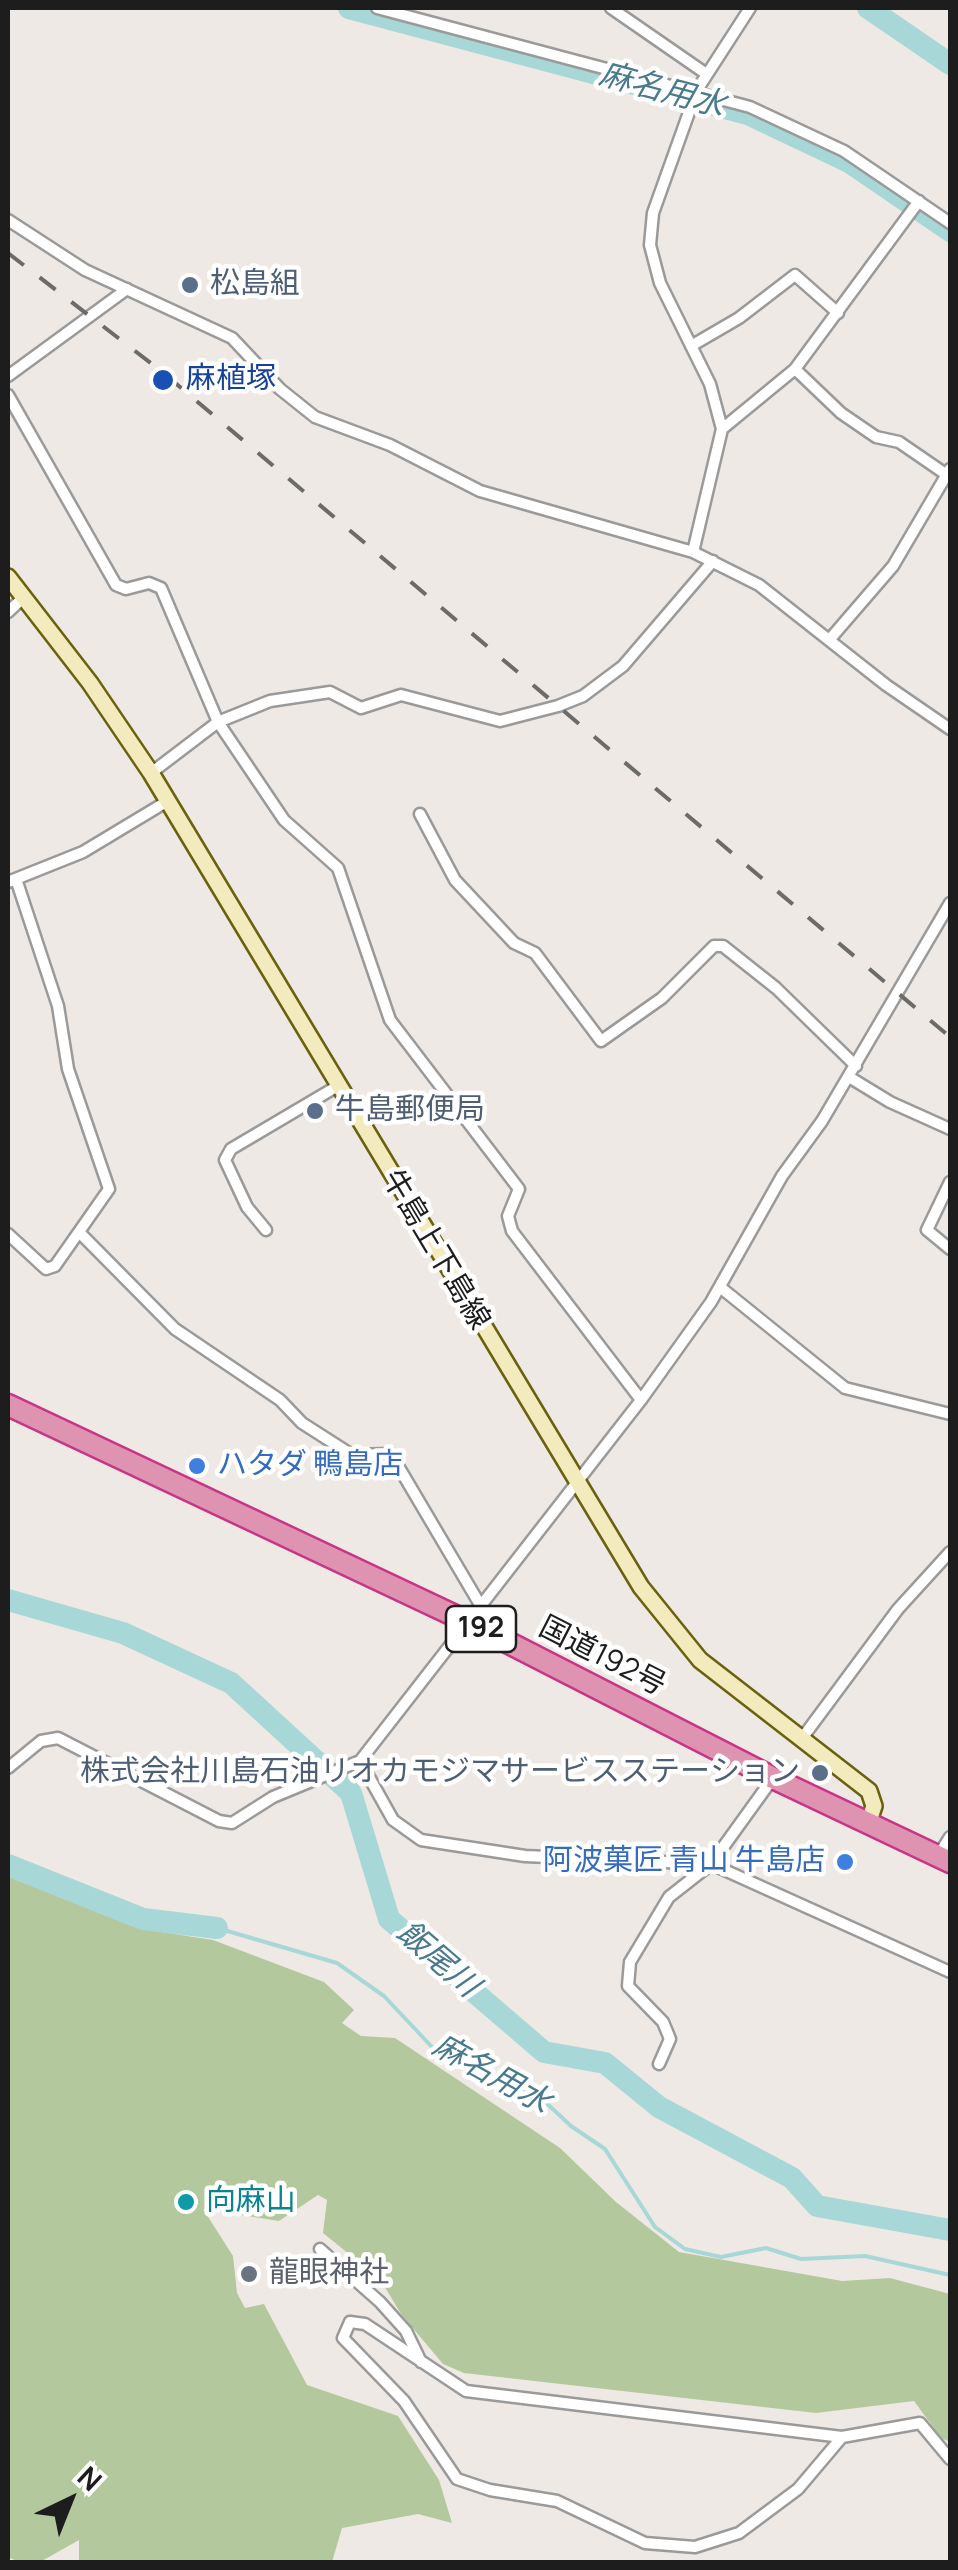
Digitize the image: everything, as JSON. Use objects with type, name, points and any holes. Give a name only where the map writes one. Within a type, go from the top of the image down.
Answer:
[{"type":"highway","name":"国道192号","points":[[8,1405],[475,1615],[773,1778],[944,1859]]},
{"type":"main road","name":"牛島上下島線","points":[[8,577],[151,774],[336,1087],[641,1587],[700,1660],[869,1791],[874,1806],[868,1824]]},
{"type":"street","points":[[377,8],[695,96],[806,131],[916,205],[950,223]]},
{"type":"street","points":[[611,8],[705,73]]},
{"type":"street","points":[[693,552],[722,428],[710,384],[660,283],[650,245],[653,213],[705,73],[750,8]]},
{"type":"street","points":[[722,428],[796,369],[916,205]]},
{"type":"street","points":[[8,220],[85,270],[232,338],[280,388],[316,417],[390,445],[480,491],[693,552],[759,585],[886,686],[950,729]]},
{"type":"street","points":[[691,346],[740,318],[795,275],[838,313]]},
{"type":"street","points":[[8,376],[127,289]]},
{"type":"street","points":[[796,369],[864,429],[876,437],[899,442],[948,472],[894,566],[830,639]]},
{"type":"street","points":[[8,396],[116,585],[126,589],[149,583],[161,588],[218,722],[284,820],[338,868],[390,1020],[519,1189],[508,1216],[512,1231],[642,1400]]},
{"type":"street","points":[[151,774],[218,722],[270,701],[330,692],[361,708],[401,695],[500,721],[519,719],[583,696],[623,666],[713,561]]},
{"type":"street","points":[[8,612],[24,597]]},
{"type":"street","points":[[8,1234],[46,1268],[55,1266],[108,1189],[68,1069],[58,1006],[12,881],[84,852],[166,802]]},
{"type":"street","points":[[420,814],[455,880],[514,943],[534,954],[601,1041],[662,998],[714,946],[723,946],[776,988],[856,1066]]},
{"type":"street","points":[[8,1768],[41,1741],[58,1738],[219,1821],[232,1824],[280,1794],[355,1761],[475,1615],[642,1400],[720,1287],[782,1176],[856,1066],[950,902]]},
{"type":"street","points":[[849,1077],[890,1102],[950,1129]]},
{"type":"street","points":[[266,1230],[247,1206],[225,1160],[232,1149],[336,1087]]},
{"type":"street","points":[[950,1182],[927,1230],[950,1249]]},
{"type":"street","points":[[79,1232],[174,1329],[280,1400],[302,1423],[352,1454],[391,1454],[475,1615]]},
{"type":"street","points":[[720,1287],[845,1388],[950,1414]]},
{"type":"street","points":[[803,1737],[898,1610],[950,1552]]},
{"type":"street","points":[[355,1761],[392,1820],[420,1840],[526,1856],[711,1864],[950,1972]]},
{"type":"street","points":[[659,2064],[670,2039],[663,2022],[628,1986],[630,1962],[669,1897],[711,1864],[773,1778]]},
{"type":"street","points":[[944,1859],[950,1838]]},
{"type":"street","points":[[320,2249],[367,2288],[406,2331],[421,2362]]},
{"type":"street","points":[[842,2438],[798,2489],[740,2533],[695,2547],[646,2542],[557,2501],[490,2490],[457,2479],[404,2401],[343,2338],[350,2322],[365,2324],[466,2391],[842,2438],[920,2424],[950,2458]]},
{"type":"green space","points":[[8,1874],[149,1930],[213,1940],[324,1982],[354,2010],[342,2023],[361,2036],[395,2038],[560,2148],[616,2202],[679,2252],[842,2281],[890,2278],[950,2294],[950,2442],[941,2438],[914,2401],[816,2413],[464,2373],[443,2364],[401,2314],[380,2279],[323,2233],[327,2200],[318,2195],[279,2221],[203,2209],[233,2256],[237,2293],[245,2308],[264,2304],[307,2385],[398,2416],[439,2480],[452,2523],[418,2514],[342,2528],[332,2562],[79,2562],[79,2540],[40,2562],[19,2562],[8,2557]]},
{"type":"waterway","name":"麻名用水","points":[[349,8],[748,114],[849,162],[950,231]]},
{"type":"waterway","points":[[868,8],[950,64]]},
{"type":"waterway","name":"飯尾川","points":[[8,1600],[123,1633],[231,1683],[351,1793],[389,1919],[544,2052],[605,2063],[659,2107],[792,2178],[817,2206],[950,2230]]},
{"type":"waterway","name":"麻名用水","points":[[8,1865],[143,1919],[217,1928]]},
{"type":"waterway","name":"麻名用水","points":[[217,1928],[337,1963],[384,1996],[432,2047],[491,2078],[541,2098],[571,2126],[605,2149],[655,2227],[685,2249],[721,2257],[766,2248],[801,2259],[865,2256],[950,2275]]},
{"type":"railway","points":[[8,253],[161,371],[950,1037]]},
{"type":"place","name":"松島組","points":[[190,285]]},
{"type":"place","name":"麻植塚","points":[[163,380]]},
{"type":"place","name":"牛島郵便局","points":[[315,1111]]},
{"type":"place","name":"ハタダ 鴨島店","points":[[197,1466]]},
{"type":"place","name":"株式会社川島石油リオカモジマサービスステーション","points":[[820,1773]]},
{"type":"place","name":"阿波菓匠 青山 牛島店","points":[[845,1862]]},
{"type":"place","name":"向麻山","points":[[186,2202]]},
{"type":"place","name":"龍眼神社","points":[[249,2274]]}]
